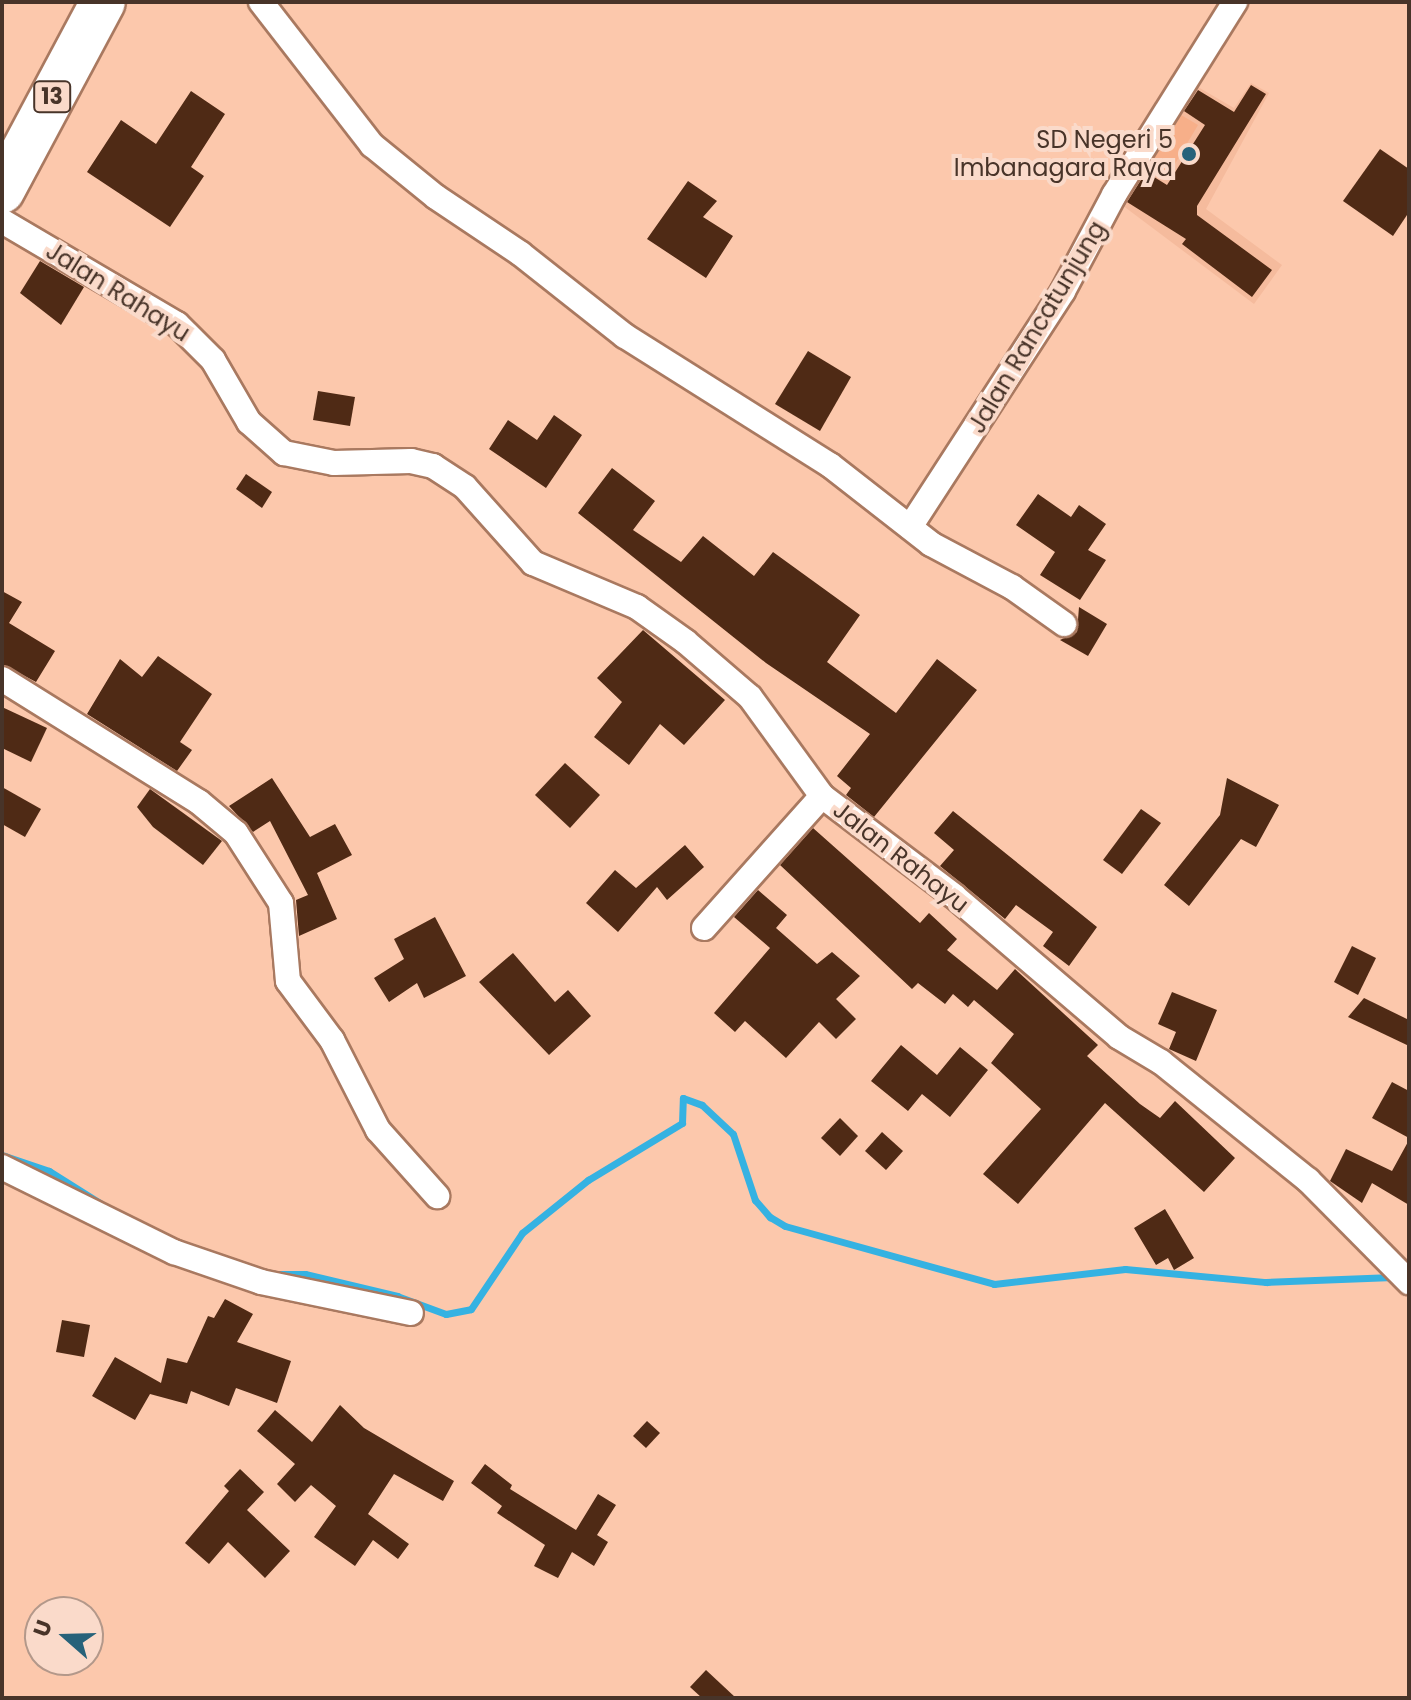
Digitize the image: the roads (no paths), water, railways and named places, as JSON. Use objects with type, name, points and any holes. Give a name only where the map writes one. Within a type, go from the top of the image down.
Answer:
[{"type":"highway","name":"13","points":[[2,191],[103,2]]},
{"type":"street","points":[[261,2],[372,145],[436,197],[521,254],[625,336],[830,465],[910,527],[1064,624]]},
{"type":"street","name":"Jalan Rancatunjung","points":[[910,527],[1063,291],[1114,195],[1235,2]]},
{"type":"street","name":"Jalan Rahayu","points":[[2,221],[177,324],[213,360],[249,422],[284,453],[334,463],[411,461],[449,474],[533,563],[637,607],[718,669],[765,714],[822,796],[954,896],[1119,1037],[1161,1062],[1308,1180],[1403,1277]]},
{"type":"street","points":[[2,679],[199,802],[236,833],[281,903],[288,981],[332,1040],[378,1130],[437,1196]]},
{"type":"street","points":[[704,928],[822,796]]},
{"type":"street","points":[[2,1167],[174,1252],[261,1282],[411,1313]]},
{"type":"waterway","points":[[277,1274],[305,1274],[397,1296],[446,1314],[471,1309],[522,1233],[588,1180],[682,1123],[683,1098],[702,1105],[733,1134],[755,1200],[770,1217],[785,1226],[994,1284],[1125,1269],[1266,1282],[1393,1277]]},
{"type":"waterway","points":[[2,1155],[49,1171],[100,1203]]},
{"type":"place","name":"SD Negeri 5 Imbanagara Raya","points":[[1189,154]]}]
